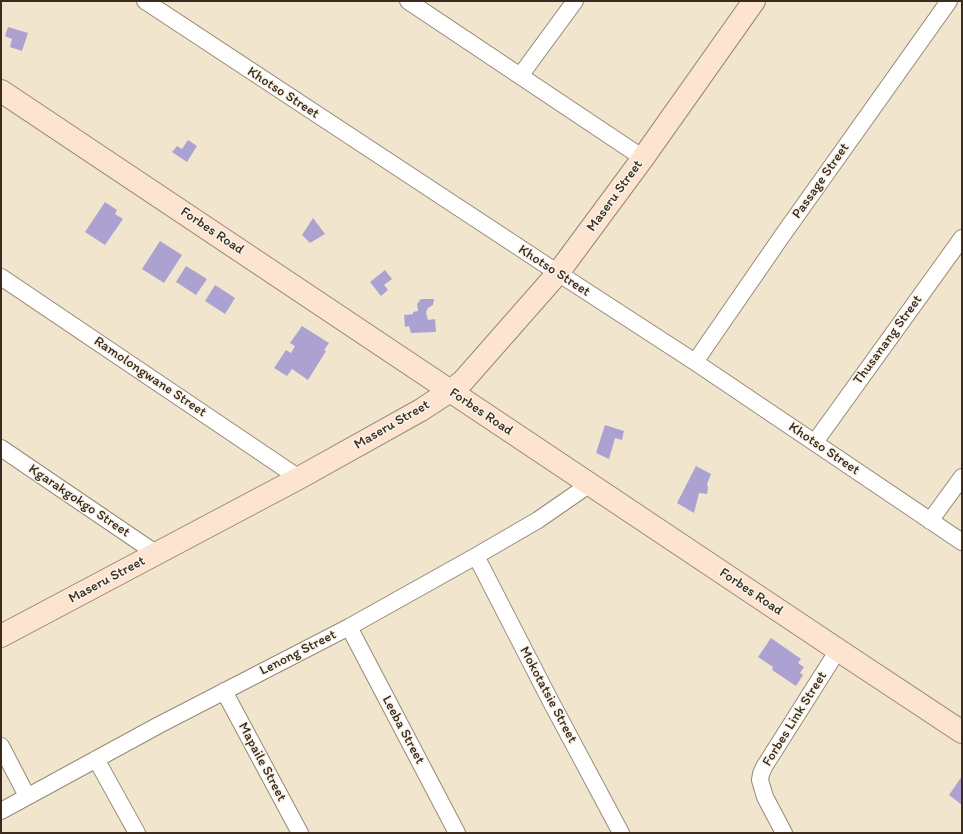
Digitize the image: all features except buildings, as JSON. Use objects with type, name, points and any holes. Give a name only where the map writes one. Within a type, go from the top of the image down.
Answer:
[{"type":"street","name":"Khotso Street","points":[[145,1],[558,274],[695,362],[962,542]]},
{"type":"street","points":[[408,1],[643,158]]},
{"type":"street","points":[[520,76],[575,1]]},
{"type":"street","name":"Maseru Street","points":[[1,636],[299,478],[421,410],[450,391],[469,375],[558,274],[643,158],[754,1]]},
{"type":"street","name":"Passage Street","points":[[695,362],[782,236],[949,1]]},
{"type":"street","name":"Forbes Road","points":[[1,90],[962,732]]},
{"type":"street","name":"Thusanang Street","points":[[815,442],[962,238]]},
{"type":"street","name":"Ramolongwane Street","points":[[1,277],[299,478]]},
{"type":"street","name":"Kgarakgokgo Street","points":[[1,448],[157,554]]},
{"type":"street","points":[[930,521],[962,477]]},
{"type":"street","name":"Lenong Street","points":[[1,811],[96,758],[349,626],[476,556],[538,520],[590,484]]},
{"type":"street","name":"Mokotatsie Street","points":[[476,556],[621,833]]},
{"type":"street","name":"Leeba Street","points":[[349,626],[457,833]]},
{"type":"street","name":"Forbes Link Street","points":[[784,833],[765,797],[760,780],[761,774],[838,650]]},
{"type":"street","name":"Mapaile Street","points":[[224,691],[300,833]]},
{"type":"street","points":[[1,746],[28,796]]},
{"type":"street","points":[[96,758],[137,833]]}]
